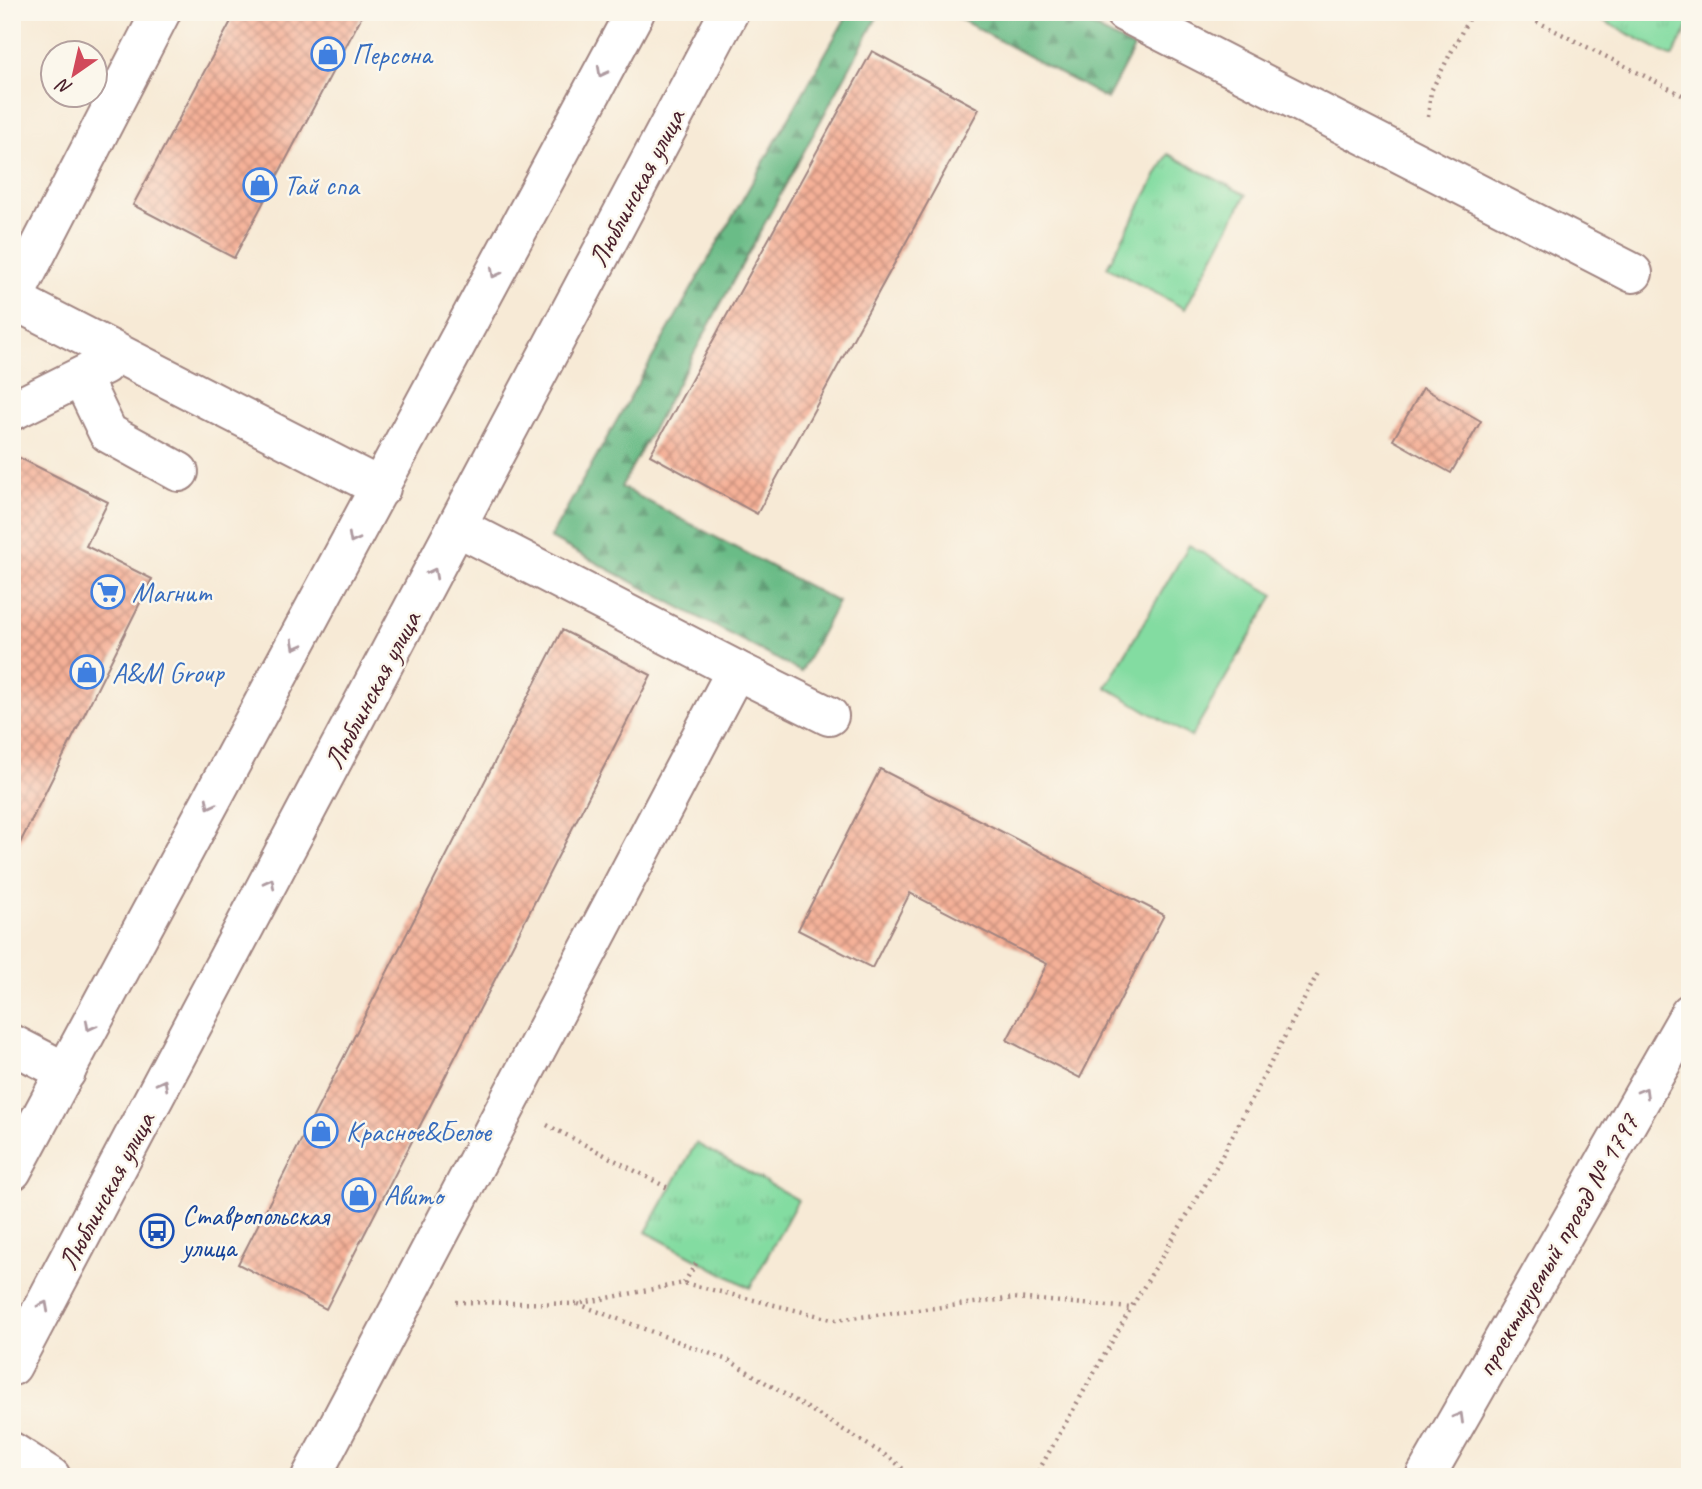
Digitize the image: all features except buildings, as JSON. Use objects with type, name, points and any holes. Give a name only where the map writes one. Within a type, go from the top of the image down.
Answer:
[{"type":"main road","points":[[161,12],[13,299],[380,488]]},
{"type":"main road","points":[[12,1171],[635,12]]},
{"type":"main road","name":"Люблинская улица","points":[[12,1366],[729,12]]},
{"type":"main road","points":[[1135,15],[1633,273]]},
{"type":"main road","points":[[12,411],[124,356]]},
{"type":"main road","points":[[81,377],[108,433],[179,472]]},
{"type":"main road","points":[[458,527],[829,716]]},
{"type":"main road","points":[[311,1477],[736,670]]},
{"type":"main road","name":"проектируемый проезд № 1797","points":[[1425,1477],[1690,1013]]},
{"type":"main road","points":[[12,1044],[65,1072]]},
{"type":"main road","points":[[12,1452],[51,1477]]},
{"type":"path","points":[[1422,164],[1431,91],[1472,12]]},
{"type":"path","points":[[1518,12],[1690,99]]},
{"type":"path","points":[[1035,1477],[1131,1308],[1216,1167],[1318,973]]},
{"type":"path","points":[[507,1104],[670,1189]]},
{"type":"path","points":[[684,1283],[698,1260]]},
{"type":"path","points":[[403,1302],[578,1304],[684,1283],[836,1320],[1015,1298],[1131,1308]]},
{"type":"path","points":[[578,1304],[730,1361],[893,1460],[912,1477]]},
{"type":"green space","points":[[849,12],[880,12],[621,487],[838,602],[801,672],[550,538]]},
{"type":"green space","points":[[947,12],[1065,12],[1134,48],[1107,99]]},
{"type":"green space","points":[[1587,12],[1690,12],[1690,24],[1672,57]]},
{"type":"green space","points":[[1168,154],[1246,195],[1185,309],[1107,267]]},
{"type":"green space","points":[[1189,545],[1274,595],[1191,737],[1106,687]]},
{"type":"green space","points":[[696,1143],[798,1200],[750,1288],[646,1232]]},
{"type":"railway","points":[[1683,1477],[1690,1459]]},
{"type":"place","name":"Персона","points":[[328,54]]},
{"type":"place","name":"Тай спа","points":[[260,185]]},
{"type":"place","name":"Магнит","points":[[108,592]]},
{"type":"place","name":"A&M Group","points":[[87,672]]},
{"type":"place","name":"Красное&Белое","points":[[321,1131]]},
{"type":"place","name":"Авито","points":[[359,1195]]},
{"type":"place","name":"Ставропольская улица","points":[[157,1231]]}]
